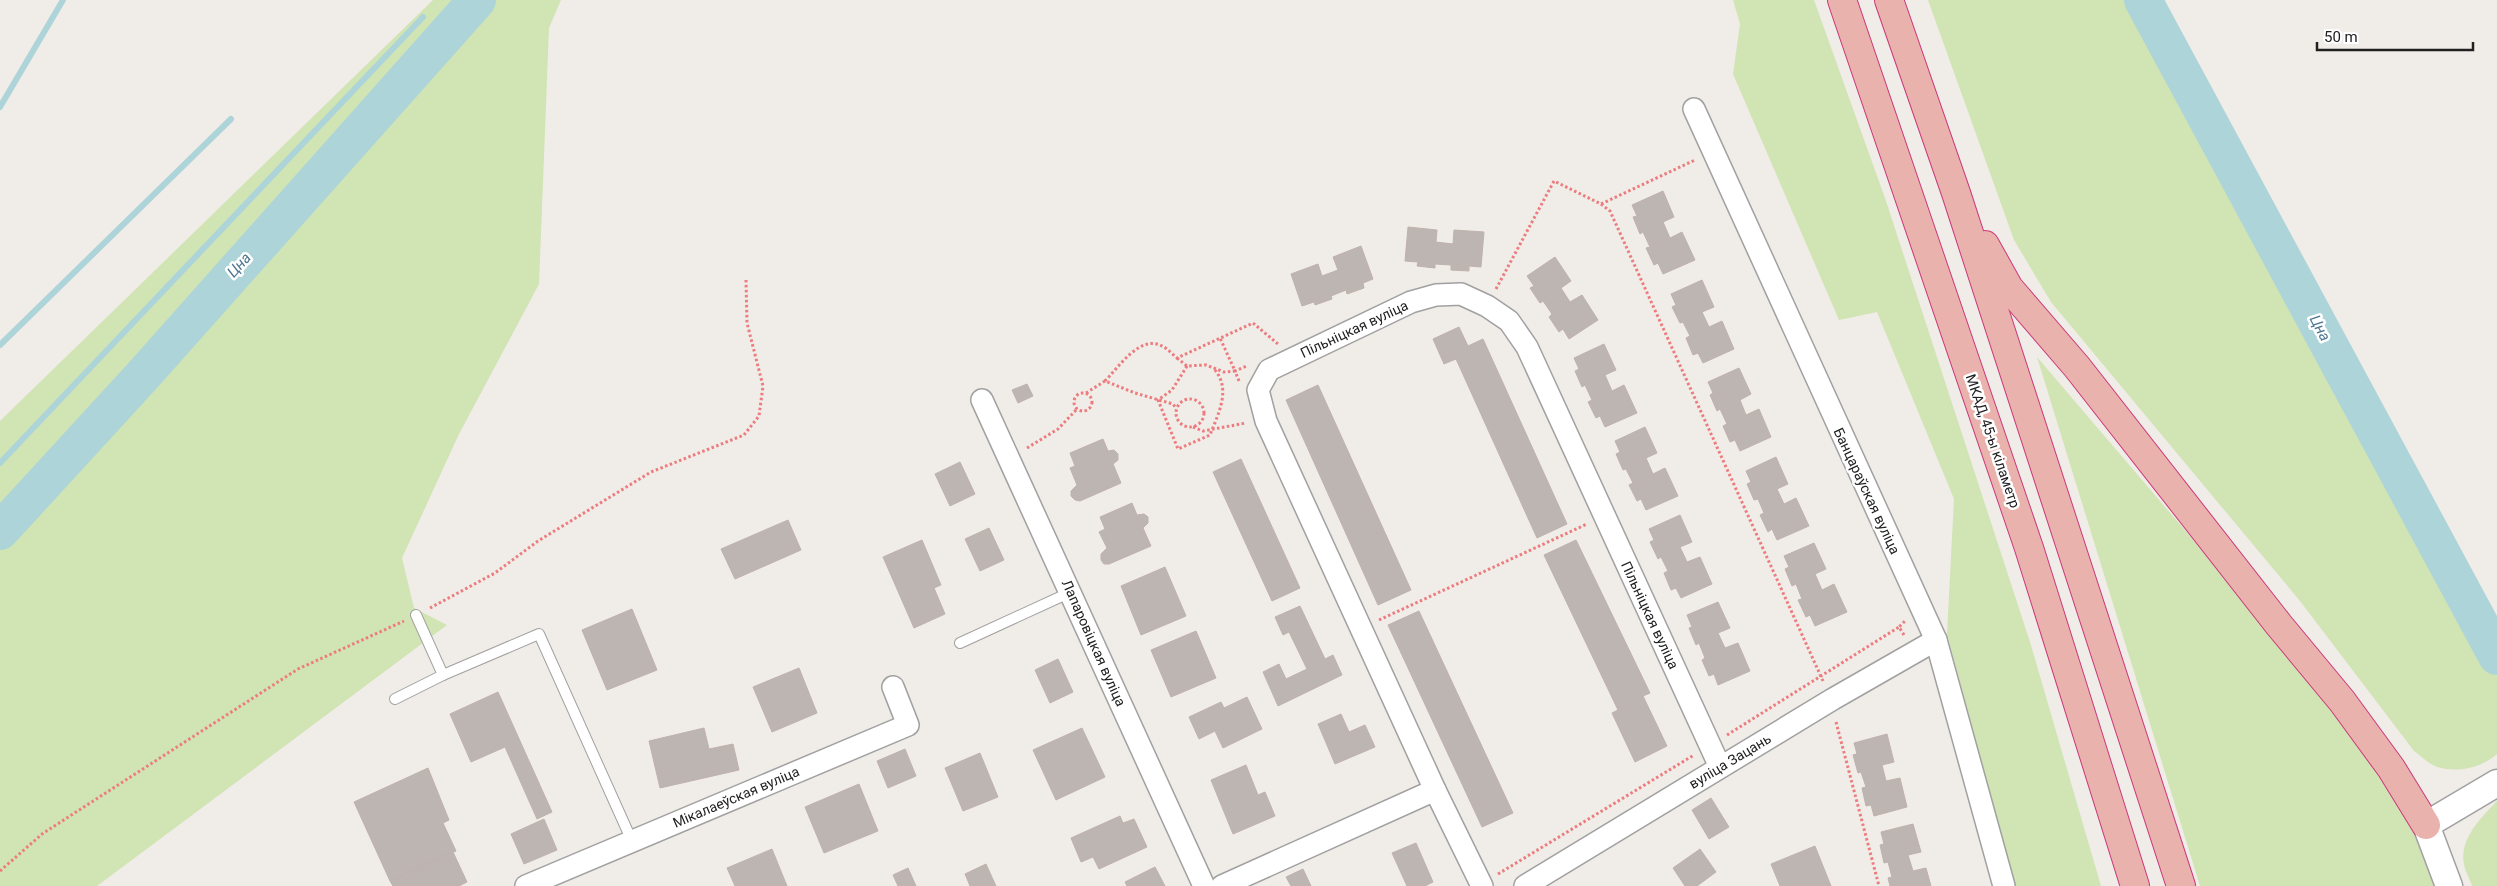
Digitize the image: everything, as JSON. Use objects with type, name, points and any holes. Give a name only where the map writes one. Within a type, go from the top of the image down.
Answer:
[{"type":"highway","name":"МКАД, 45-ы кіламетр","points":[[1842,0],[2029,548],[2135,886]]},
{"type":"highway","points":[[1889,0],[1956,193],[2181,886]]},
{"type":"highway","points":[[1956,193],[2009,288],[2077,368],[2279,625],[2342,701],[2391,768],[2426,825]]},
{"type":"street","name":"Банцараўская вуліца","points":[[1694,110],[1936,640],[2004,886]]},
{"type":"street","name":"Пільніцкая вуліца","points":[[1482,885],[1435,790],[1266,422],[1258,390],[1269,370],[1287,361],[1410,302],[1436,295],[1461,294],[1487,306],[1508,321],[1527,347],[1720,767]]},
{"type":"street","name":"Лапаровіцкая вуліца","points":[[982,400],[1204,886]]},
{"type":"street","name":"вуліца Зацань","points":[[1525,886],[1720,767],[1834,708],[1936,640]]},
{"type":"street","name":"Мікалаеўская вуліца","points":[[526,886],[908,725],[893,687]]},
{"type":"street","points":[[2449,886],[2426,825],[2497,783]]},
{"type":"street","points":[[1222,886],[1435,790]]},
{"type":"lane","points":[[960,643],[1071,592]]},
{"type":"lane","points":[[416,614],[443,675]]},
{"type":"lane","points":[[395,698],[443,675],[539,634],[632,841]]},
{"type":"path","points":[[1601,204],[1693,160],[1702,161]]},
{"type":"path","points":[[1487,306],[1554,181],[1601,204],[1610,211],[1834,708],[1879,886]]},
{"type":"path","points":[[0,871],[42,834],[298,669],[416,614],[495,573],[538,541],[651,472],[744,435],[758,416],[763,386],[748,322],[746,280]]},
{"type":"path","points":[[1177,358],[1253,323],[1278,343],[1287,361]]},
{"type":"path","points":[[1220,338],[1242,388]]},
{"type":"path","points":[[1086,393],[1092,398],[1090,407],[1082,411],[1077,409],[1074,404],[1076,396],[1080,393],[1086,393],[1105,381],[1136,349],[1148,344],[1160,345],[1187,366],[1206,365],[1214,369],[1235,371],[1250,364]]},
{"type":"path","points":[[1158,400],[1172,390],[1187,366]]},
{"type":"path","points":[[1158,400],[1178,449],[1210,435],[1219,413],[1222,391],[1222,380],[1214,369]]},
{"type":"path","points":[[1105,381],[1173,404],[1176,408],[1176,418],[1183,425],[1203,430],[1212,430],[1266,422]]},
{"type":"path","points":[[1176,408],[1187,398],[1201,403],[1204,417],[1201,422],[1193,427]]},
{"type":"path","points":[[1008,458],[1058,429],[1077,409]]},
{"type":"path","points":[[1362,628],[1605,517]]},
{"type":"path","points":[[1482,885],[1899,627]]},
{"type":"green space","points":[[433,0],[561,0],[549,28],[539,284],[459,434],[402,558],[414,608],[447,625],[97,886],[0,886],[0,421]]},
{"type":"green space","points":[[1733,0],[1814,0],[1886,201],[2030,642],[2101,886],[2015,886],[1947,634],[1954,499],[1877,312],[1839,320],[1733,74],[1740,24]]},
{"type":"green space","points":[[1928,0],[2126,0],[2497,676],[2497,754],[2491,759],[2469,768],[2445,769],[2434,766],[2414,751],[2300,601],[2051,302],[2014,240]]},
{"type":"green space","points":[[2037,357],[2271,631],[2382,774],[2418,837],[2437,886],[2200,886]]},
{"type":"green space","points":[[2497,801],[2497,886],[2472,886],[2464,864],[2465,846],[2468,838],[2484,814]]},
{"type":"building","points":[[1663,191],[1674,217],[1663,222],[1670,238],[1682,232],[1695,260],[1663,274],[1658,263],[1654,265],[1646,248],[1650,247],[1643,232],[1640,234],[1633,217],[1637,216],[1632,205]]},
{"type":"building","points":[[1408,227],[1437,230],[1436,242],[1453,244],[1454,230],[1484,232],[1481,267],[1469,266],[1469,271],[1451,270],[1451,265],[1435,264],[1435,268],[1417,266],[1418,262],[1405,261]]},
{"type":"building","points":[[1361,246],[1373,279],[1363,283],[1364,288],[1347,294],[1346,290],[1331,296],[1332,299],[1315,305],[1314,302],[1302,306],[1291,274],[1318,264],[1322,276],[1338,270],[1333,257]]},
{"type":"building","points":[[1555,257],[1571,281],[1561,288],[1570,302],[1582,295],[1598,320],[1569,339],[1563,329],[1559,332],[1549,317],[1552,314],[1543,301],[1540,303],[1530,288],[1534,286],[1527,276]]},
{"type":"building","points":[[1702,280],[1714,307],[1702,312],[1709,327],[1722,321],[1734,349],[1703,363],[1698,353],[1693,355],[1686,338],[1690,336],[1683,322],[1680,323],[1672,307],[1676,305],[1671,294]]},
{"type":"building","points":[[1459,327],[1468,346],[1483,339],[1567,524],[1537,538],[1456,359],[1444,364],[1433,339]]},
{"type":"building","points":[[1604,344],[1616,370],[1605,375],[1612,391],[1624,385],[1637,413],[1605,427],[1600,416],[1596,418],[1588,402],[1592,400],[1585,385],[1582,387],[1575,371],[1579,369],[1574,358]]},
{"type":"building","points":[[1739,368],[1751,394],[1740,400],[1746,415],[1759,409],[1771,437],[1740,451],[1735,440],[1730,442],[1723,426],[1727,424],[1720,409],[1717,411],[1710,395],[1713,393],[1708,382]]},
{"type":"building","points":[[1027,384],[1033,396],[1018,403],[1012,390]]},
{"type":"building","points":[[1318,385],[1411,590],[1378,605],[1286,400]]},
{"type":"building","points":[[1645,427],[1657,453],[1646,458],[1653,474],[1665,468],[1678,496],[1646,510],[1641,499],[1637,501],[1629,485],[1633,483],[1626,469],[1623,470],[1616,454],[1620,452],[1615,441]]},
{"type":"building","points":[[1103,439],[1108,451],[1114,450],[1118,454],[1118,460],[1113,464],[1121,483],[1080,501],[1075,500],[1071,496],[1071,491],[1077,485],[1070,468],[1075,466],[1070,453]]},
{"type":"building","points":[[1776,457],[1788,484],[1777,489],[1784,504],[1796,498],[1809,526],[1777,540],[1772,529],[1768,532],[1760,515],[1764,513],[1758,499],[1754,500],[1747,484],[1751,482],[1746,471]]},
{"type":"building","points":[[1241,459],[1300,588],[1272,601],[1213,472]]},
{"type":"building","points":[[960,462],[975,494],[950,506],[935,474]]},
{"type":"building","points":[[1132,503],[1137,515],[1144,514],[1148,517],[1148,523],[1143,528],[1151,546],[1109,564],[1104,564],[1101,560],[1101,554],[1107,548],[1099,532],[1105,529],[1100,517]]},
{"type":"building","points":[[1680,515],[1692,542],[1680,547],[1687,562],[1700,557],[1712,584],[1681,598],[1676,588],[1671,590],[1664,573],[1668,571],[1661,557],[1658,559],[1650,542],[1654,540],[1649,529]]},
{"type":"building","points":[[788,520],[801,550],[735,579],[721,549]]},
{"type":"building","points":[[989,528],[1004,560],[980,571],[965,539]]},
{"type":"building","points":[[922,540],[941,585],[934,588],[945,614],[914,628],[883,557]]},
{"type":"building","points":[[1576,540],[1650,693],[1643,696],[1667,746],[1635,762],[1612,713],[1618,710],[1544,555]]},
{"type":"building","points":[[1814,543],[1826,569],[1815,574],[1822,590],[1834,584],[1847,612],[1815,626],[1810,615],[1806,617],[1798,600],[1802,599],[1796,584],[1792,586],[1785,569],[1789,567],[1784,556]]},
{"type":"building","points":[[1165,567],[1186,616],[1141,635],[1121,586]]},
{"type":"building","points":[[1718,602],[1730,628],[1718,633],[1725,648],[1738,643],[1750,671],[1718,685],[1714,674],[1709,676],[1702,660],[1705,658],[1699,643],[1696,645],[1689,628],[1692,627],[1687,615]]},
{"type":"building","points":[[1300,606],[1325,659],[1333,655],[1342,675],[1278,706],[1263,672],[1279,664],[1286,679],[1307,669],[1289,632],[1283,635],[1275,617]]},
{"type":"building","points":[[632,609],[657,670],[607,690],[582,630]]},
{"type":"building","points":[[1419,611],[1513,813],[1482,827],[1388,625]]},
{"type":"building","points":[[1196,631],[1216,678],[1171,697],[1151,650]]},
{"type":"building","points":[[1058,659],[1073,692],[1050,703],[1035,670]]},
{"type":"building","points":[[799,668],[817,713],[772,732],[753,687]]},
{"type":"building","points":[[498,692],[552,812],[537,819],[505,747],[471,762],[450,714]]},
{"type":"building","points":[[1247,697],[1262,729],[1223,748],[1215,731],[1199,739],[1189,717],[1221,702],[1224,708]]},
{"type":"building","points":[[1341,714],[1349,732],[1365,725],[1375,747],[1335,764],[1318,724]]},
{"type":"building","points":[[704,728],[709,749],[733,744],[739,770],[660,788],[649,741]]},
{"type":"building","points":[[1082,728],[1105,777],[1056,800],[1033,750]]},
{"type":"building","points":[[1887,734],[1894,762],[1882,765],[1886,781],[1900,778],[1907,807],[1874,816],[1871,805],[1866,806],[1862,788],[1866,787],[1861,772],[1858,773],[1853,755],[1857,754],[1854,743]]},
{"type":"building","points":[[905,749],[916,776],[888,788],[877,761]]},
{"type":"building","points":[[980,753],[998,797],[963,811],[945,768]]},
{"type":"building","points":[[1246,765],[1258,795],[1265,792],[1275,816],[1233,834],[1211,780]]},
{"type":"building","points":[[428,768],[449,820],[443,823],[456,851],[390,881],[354,802]]},
{"type":"building","points":[[859,784],[878,831],[824,853],[805,807]]},
{"type":"building","points":[[1711,798],[1729,827],[1709,839],[1692,810]]},
{"type":"building","points":[[1120,816],[1123,823],[1134,819],[1147,847],[1099,869],[1093,857],[1081,862],[1071,838]]},
{"type":"building","points":[[544,819],[557,850],[524,864],[511,834]]},
{"type":"building","points":[[1913,824],[1921,852],[1908,855],[1913,871],[1926,868],[1931,886],[1890,886],[1888,878],[1892,877],[1888,862],[1884,863],[1880,845],[1884,844],[1881,832]]},
{"type":"building","points":[[1416,843],[1433,882],[1425,886],[1407,886],[1392,853]]},
{"type":"building","points":[[1815,846],[1831,886],[1780,886],[1771,864]]},
{"type":"building","points":[[772,849],[787,886],[735,886],[727,868]]},
{"type":"building","points":[[1700,849],[1716,872],[1697,886],[1685,886],[1673,868]]},
{"type":"building","points":[[453,852],[467,882],[459,886],[393,886],[390,881]]},
{"type":"building","points":[[986,864],[996,886],[970,886],[965,874]]},
{"type":"building","points":[[1155,867],[1165,886],[1127,886],[1125,882]]},
{"type":"building","points":[[908,868],[916,886],[898,886],[893,875]]},
{"type":"building","points":[[1303,869],[1311,886],[1291,886],[1286,877]]},
{"type":"waterway","points":[[0,107],[63,0]]},
{"type":"waterway","name":"Цна","points":[[0,531],[145,373],[477,0]]},
{"type":"waterway","name":"Цна","points":[[2143,0],[2497,656]]},
{"type":"waterway","points":[[0,463],[423,17]]},
{"type":"waterway","points":[[0,345],[231,119]]}]
